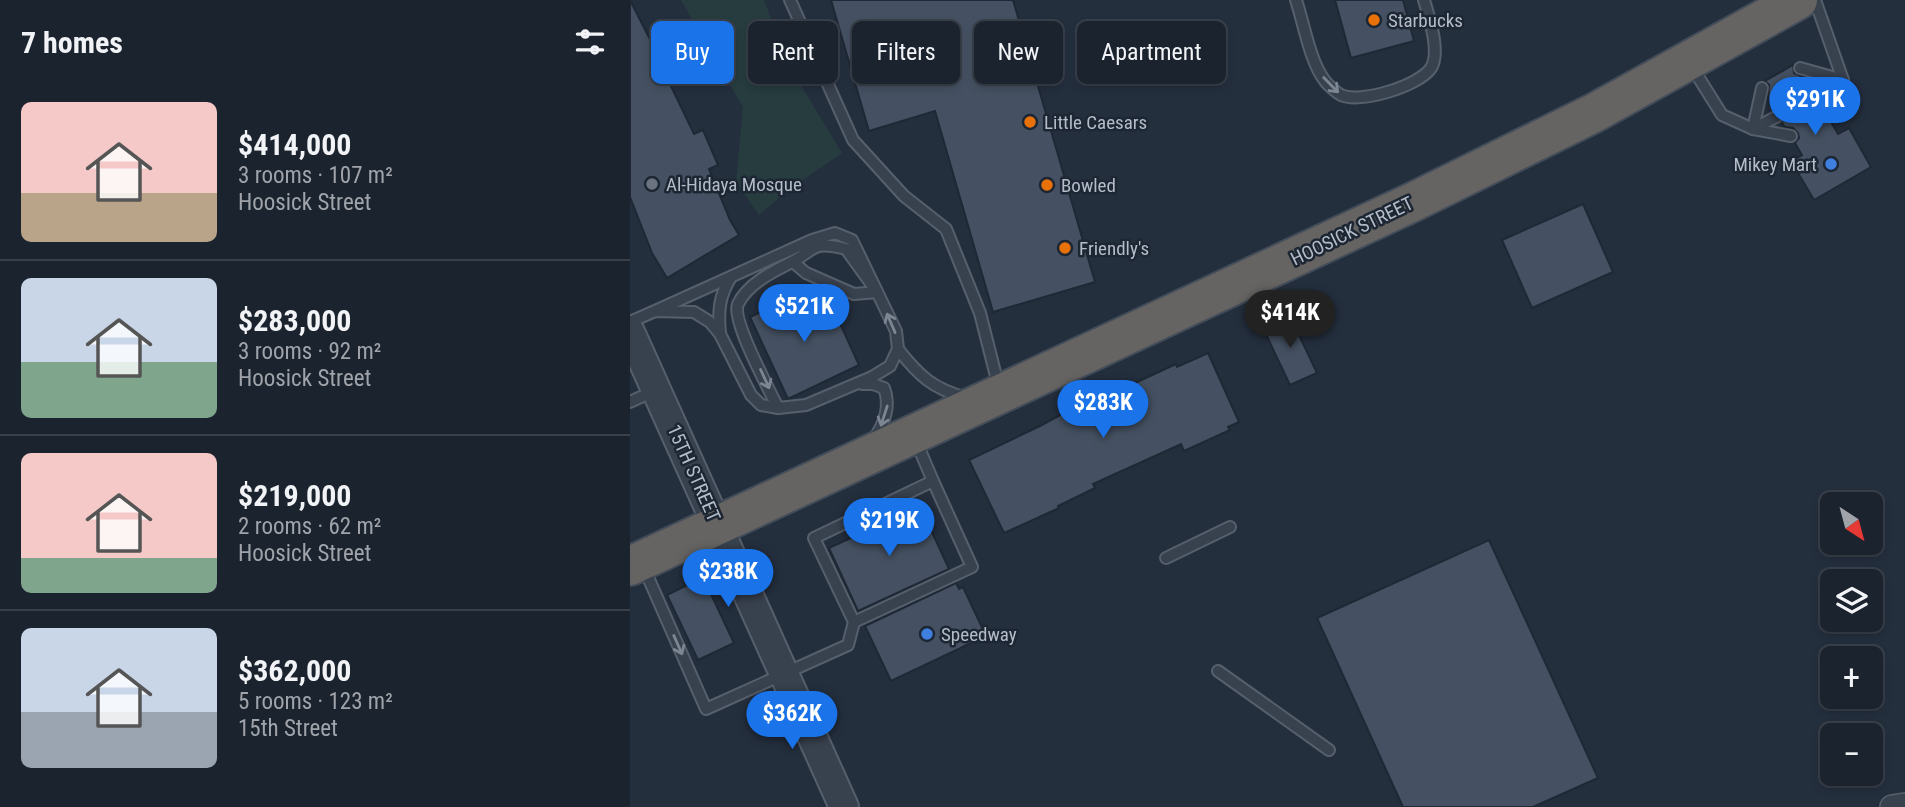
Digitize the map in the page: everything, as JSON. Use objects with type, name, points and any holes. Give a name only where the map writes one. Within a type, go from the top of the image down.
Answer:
[{"type":"highway","name":"HOOSICK STREET","points":[[636,563],[1403,207],[1594,113],[1798,0]]},
{"type":"street","name":"15TH STREET","points":[[630,332],[844,807]]},
{"type":"street","points":[[1892,807],[1905,805]]},
{"type":"lane","points":[[630,323],[812,240],[835,233],[852,240],[862,255],[896,331],[898,349],[918,375],[953,394],[992,398],[980,313],[946,229],[904,196],[853,140],[790,0]]},
{"type":"lane","points":[[1296,0],[1315,61],[1325,81],[1342,96],[1367,97],[1407,85],[1430,69],[1435,55],[1433,33],[1424,0]]},
{"type":"lane","points":[[1815,0],[1843,80],[1827,115]]},
{"type":"lane","points":[[1688,62],[1722,115],[1753,129],[1791,136]]},
{"type":"lane","points":[[1800,68],[1843,80]]},
{"type":"lane","points":[[1816,95],[1843,80]]},
{"type":"lane","points":[[1753,129],[1762,89]]},
{"type":"lane","points":[[1753,129],[1778,116]]},
{"type":"lane","points":[[778,408],[738,323],[737,306],[747,292],[768,274],[793,262],[815,246],[824,244],[846,249],[877,292]]},
{"type":"lane","points":[[793,262],[806,273],[855,294],[877,292]]},
{"type":"lane","points":[[720,334],[720,295],[731,277]]},
{"type":"lane","points":[[655,311],[694,312],[710,322],[720,334],[751,395],[761,405],[778,408],[806,405],[856,385],[890,366],[898,349]]},
{"type":"lane","points":[[852,462],[876,436],[888,398],[884,388],[873,384],[856,385]]},
{"type":"lane","points":[[630,402],[657,390]]},
{"type":"lane","points":[[853,622],[972,567],[913,435]]},
{"type":"lane","points":[[636,563],[706,709],[848,645],[853,622],[814,538],[933,481]]},
{"type":"lane","points":[[1166,558],[1230,527]]},
{"type":"lane","points":[[1218,671],[1329,750]]},
{"type":"green space","points":[[681,0],[764,0],[772,21],[748,21],[748,84],[800,84],[842,153],[788,190],[759,215],[736,182],[743,107],[730,84],[734,84],[734,21],[693,21]]},
{"type":"building","points":[[630,0],[651,41],[651,84],[670,84],[694,134],[703,130],[718,165],[709,169],[739,235],[667,278],[652,253],[630,197]]},
{"type":"building","points":[[831,0],[1013,0],[1019,21],[974,21],[974,84],[1037,84],[1095,282],[993,312],[935,111],[869,131],[855,84],[960,84],[960,21],[852,21],[852,72]]},
{"type":"building","name":"Starbucks","points":[[1335,0],[1403,0],[1414,41],[1351,58]]},
{"type":"building","points":[[1793,65],[1794,73],[1806,78],[1812,88],[1808,94],[1810,99],[1815,103],[1820,102],[1821,120],[1831,122],[1838,134],[1849,128],[1871,167],[1814,200],[1791,161],[1802,155],[1795,143],[1799,138],[1798,133],[1782,123],[1785,113],[1782,109],[1774,109],[1768,99],[1769,85],[1765,81]]},
{"type":"building","points":[[1583,204],[1613,272],[1532,308],[1502,240]]},
{"type":"building","points":[[804,292],[815,316],[833,308],[859,365],[788,399],[750,317]]},
{"type":"building","points":[[1290,316],[1317,373],[1290,385],[1263,328]]},
{"type":"building","points":[[1208,353],[1239,422],[1228,427],[1230,430],[1184,451],[1181,444],[1093,484],[1095,488],[1058,506],[1059,508],[1004,533],[969,460],[1122,382],[1124,388],[1176,364],[1177,367]]},
{"type":"building","name":"Speedway","points":[[920,506],[949,569],[858,611],[829,548]]},
{"type":"building","points":[[1489,540],[1598,778],[1533,807],[1403,807],[1317,618]]},
{"type":"building","points":[[703,577],[734,643],[698,660],[667,595]]},
{"type":"building","name":"Speedway","points":[[956,583],[959,589],[963,587],[986,636],[891,681],[865,626]]},
{"type":"place","name":"Starbucks","points":[[1374,20]]},
{"type":"place","name":"Little Caesars","points":[[1030,122]]},
{"type":"place","name":"Mikey Mart","points":[[1831,164]]},
{"type":"place","name":"Al-Hidaya Mosque","points":[[652,184]]},
{"type":"place","name":"Bowled","points":[[1047,185]]},
{"type":"place","name":"Friendly's","points":[[1065,248]]},
{"type":"place","name":"Speedway","points":[[927,634]]}]
